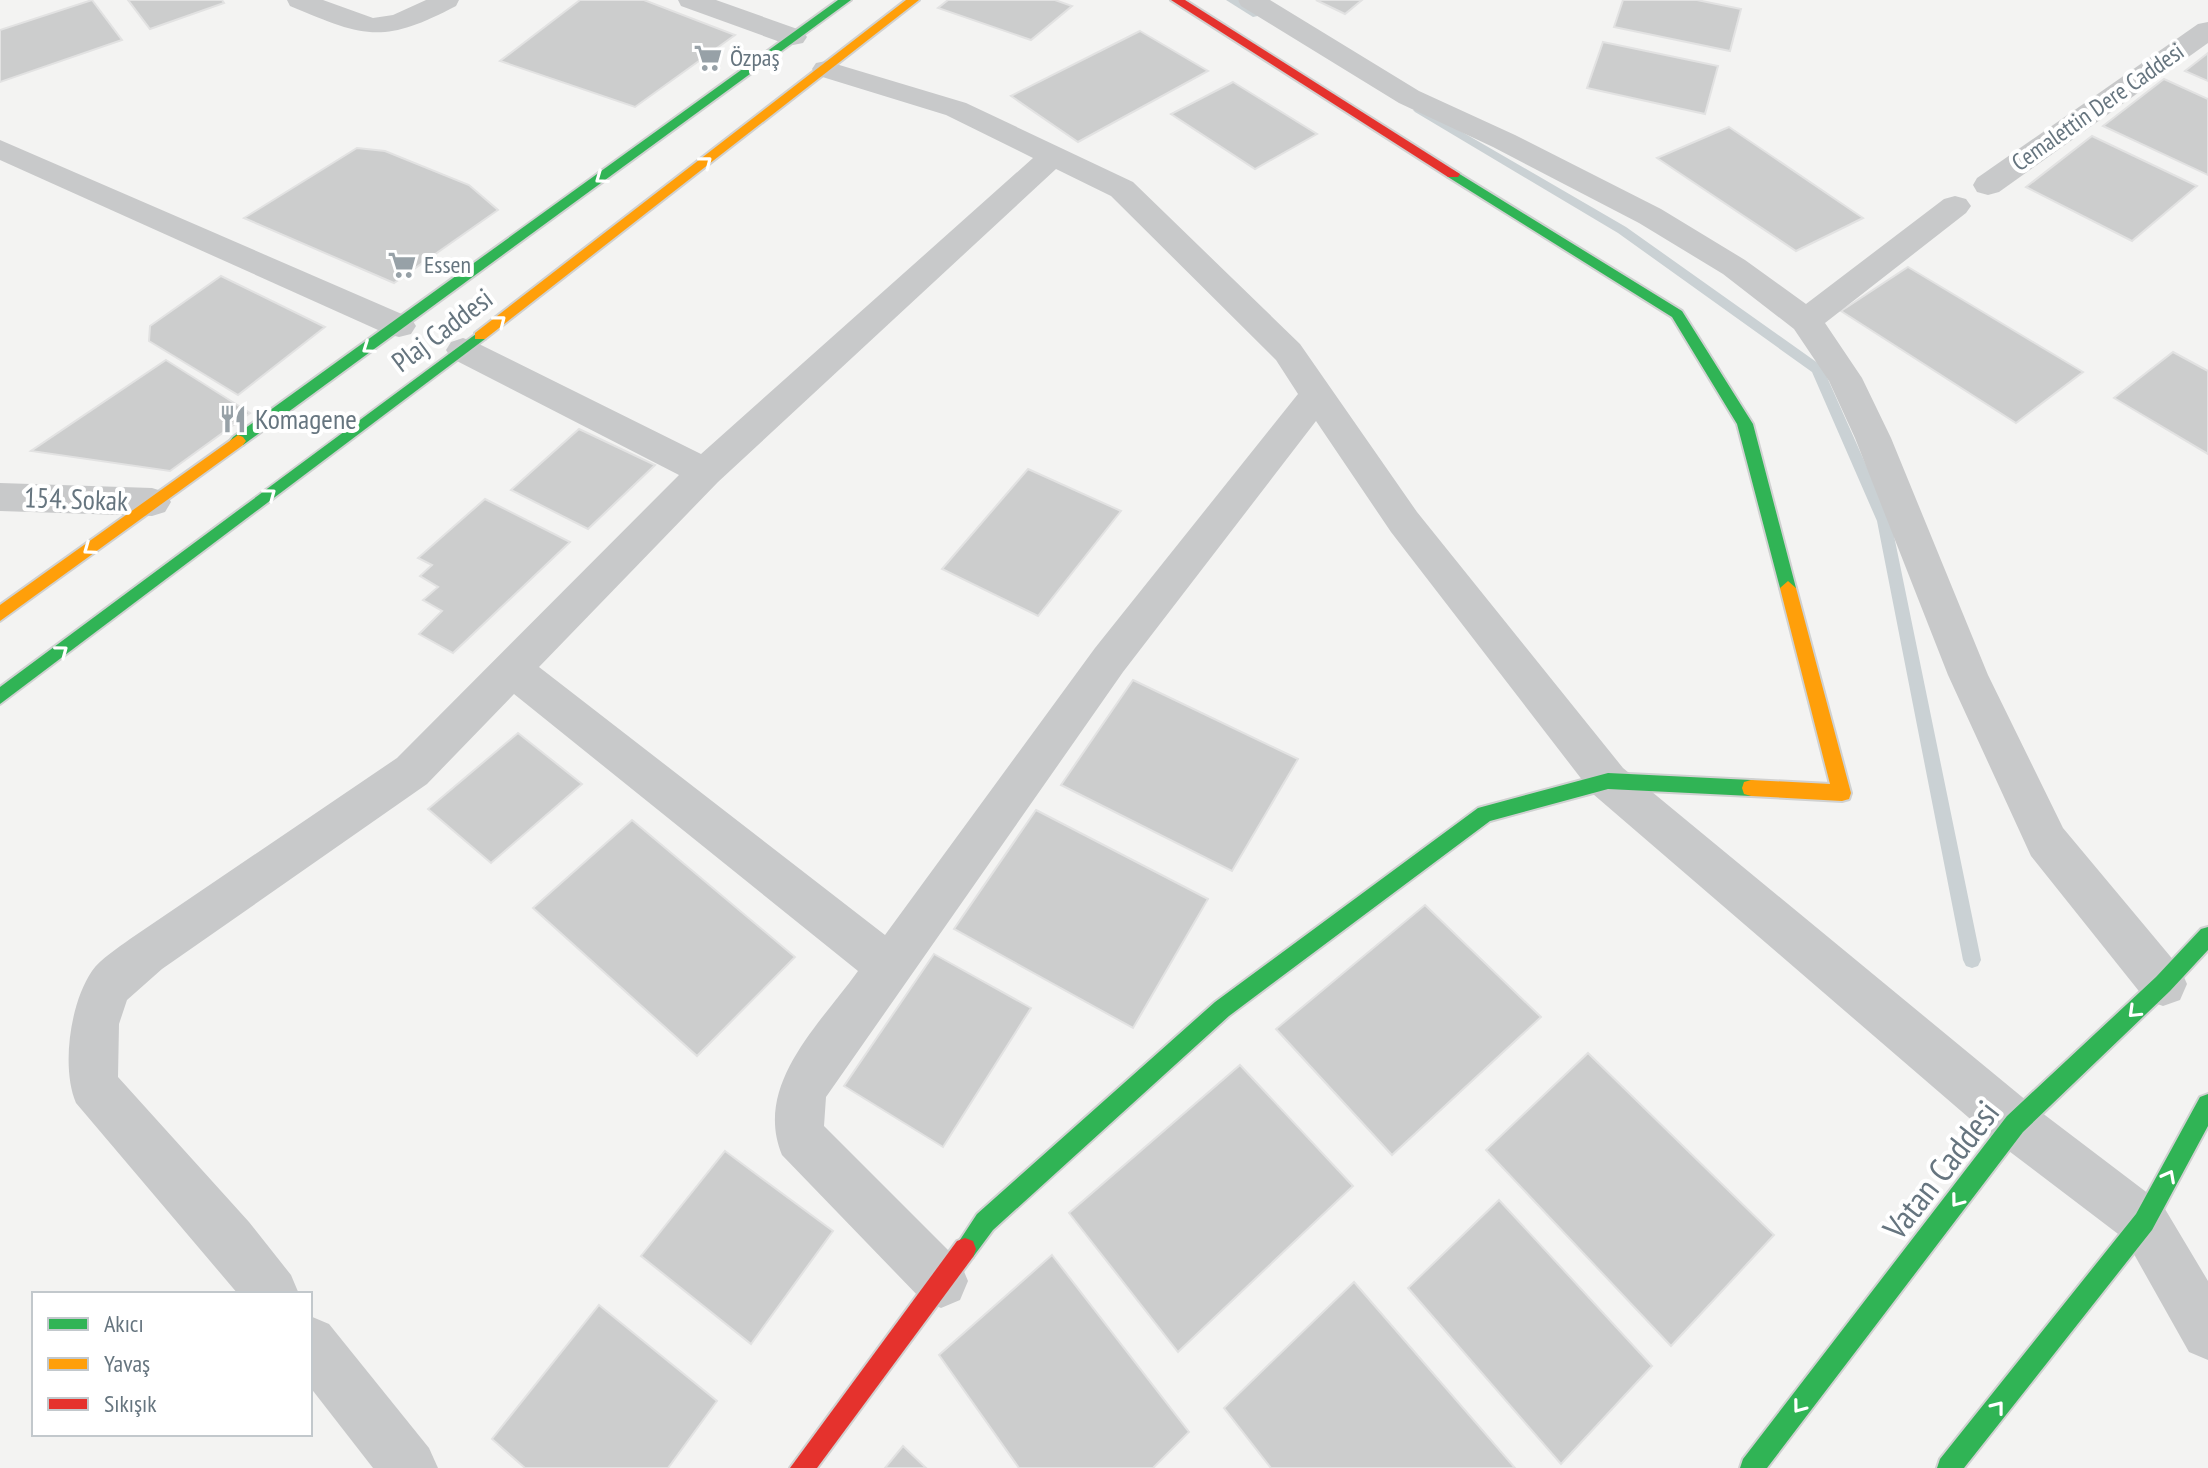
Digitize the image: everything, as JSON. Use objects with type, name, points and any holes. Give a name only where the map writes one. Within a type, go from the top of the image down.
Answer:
[{"type":"main road","name":"Plaj Caddesi","points":[[0,614],[845,0]]},
{"type":"main road","name":"Plaj Caddesi","points":[[0,697],[463,350],[913,0]]},
{"type":"main road","points":[[802,1468],[985,1222],[1222,1009],[1485,814],[1608,781],[1842,793],[1745,424],[1677,314],[1177,0]]},
{"type":"main road","name":"Vatan Caddesi","points":[[1752,1468],[2015,1124],[2163,984],[2208,936]]},
{"type":"main road","points":[[1949,1468],[2144,1222],[2208,1105]]},
{"type":"street","points":[[300,0],[366,28],[387,28],[409,21],[446,0]]},
{"type":"street","points":[[691,0],[793,37]]},
{"type":"street","points":[[1251,0],[1409,97],[1504,141],[1650,216],[1734,267],[1806,321],[1845,378],[1968,675],[2047,842],[2163,984]]},
{"type":"street","name":"Cemalettin Dere Caddesi","points":[[1988,185],[2208,30]]},
{"type":"street","points":[[826,69],[956,109],[1122,189],[1288,352],[1404,522],[1608,781],[2015,1124],[2144,1222],[2208,1333]]},
{"type":"street","points":[[0,149],[399,326]]},
{"type":"street","points":[[270,1292],[230,1241],[93,1086],[95,1024],[109,986],[146,954],[412,771],[705,472],[1053,156]]},
{"type":"street","points":[[0,183],[32,163]]},
{"type":"street","points":[[1806,321],[1955,206]]},
{"type":"street","points":[[463,350],[705,472]]},
{"type":"street","points":[[941,1281],[800,1137],[798,1112],[804,1087],[1109,660],[1317,395]]},
{"type":"street","name":"154. Sokak","points":[[0,497],[152,502]]},
{"type":"street","points":[[512,669],[889,967]]},
{"type":"street","points":[[312,1346],[409,1468]]},
{"type":"building","points":[[92,0],[122,40],[0,82],[0,30]]},
{"type":"building","points":[[128,0],[222,0],[224,3],[150,29]]},
{"type":"building","points":[[580,0],[644,0],[735,35],[635,107],[500,61]]},
{"type":"building","points":[[948,0],[1055,0],[1072,6],[1031,40],[938,8]]},
{"type":"building","points":[[1316,0],[1362,0],[1345,14]]},
{"type":"building","points":[[1623,0],[1697,0],[1741,9],[1730,51],[1614,27]]},
{"type":"building","points":[[1140,31],[1208,71],[1078,142],[1011,96]]},
{"type":"building","points":[[1603,42],[1718,66],[1705,114],[1587,88]]},
{"type":"building","points":[[2208,53],[2208,81],[2185,71]]},
{"type":"building","points":[[2164,79],[2208,99],[2208,175],[2103,126]]},
{"type":"building","points":[[1233,82],[1317,134],[1255,169],[1171,114]]},
{"type":"building","points":[[1729,127],[1863,218],[1796,251],[1657,158]]},
{"type":"building","points":[[2092,136],[2197,186],[2132,241],[2026,187]]},
{"type":"building","points":[[357,148],[385,151],[469,185],[498,210],[394,283],[244,218]]},
{"type":"building","points":[[1908,267],[2083,372],[2016,423],[1841,311]]},
{"type":"building","points":[[221,276],[325,327],[238,395],[149,341],[150,326]]},
{"type":"building","points":[[2173,352],[2208,371],[2208,454],[2114,398]]},
{"type":"building","points":[[166,360],[250,413],[170,471],[31,451]]},
{"type":"building","points":[[579,429],[655,465],[588,529],[511,490]]},
{"type":"building","points":[[1028,469],[1121,511],[1038,616],[942,569]]},
{"type":"building","points":[[485,499],[570,542],[453,653],[419,634],[442,611],[423,600],[438,587],[420,576],[432,565],[418,558]]},
{"type":"building","points":[[1133,680],[1298,759],[1232,871],[1061,785]]},
{"type":"building","points":[[518,733],[582,784],[491,863],[428,809]]},
{"type":"building","points":[[1036,810],[1208,899],[1133,1028],[954,929]]},
{"type":"building","points":[[632,820],[795,957],[697,1056],[533,908]]},
{"type":"building","points":[[1425,905],[1541,1017],[1392,1155],[1276,1029]]},
{"type":"building","points":[[934,954],[1031,1008],[943,1147],[844,1086]]},
{"type":"building","points":[[1588,1053],[1774,1235],[1671,1346],[1486,1150]]},
{"type":"building","points":[[1240,1065],[1353,1186],[1178,1352],[1069,1213]]},
{"type":"building","points":[[725,1151],[833,1231],[751,1344],[641,1256]]},
{"type":"building","points":[[1499,1200],[1652,1366],[1561,1464],[1408,1288]]},
{"type":"building","points":[[1052,1255],[1189,1432],[1153,1468],[1019,1468],[939,1355]]},
{"type":"building","points":[[1354,1282],[1515,1468],[1271,1468],[1224,1408]]},
{"type":"building","points":[[599,1305],[717,1401],[668,1468],[525,1468],[492,1439]]},
{"type":"building","points":[[903,1446],[926,1468],[885,1468]]},
{"type":"waterway","points":[[1231,0],[1257,15]]},
{"type":"waterway","points":[[1419,110],[1622,230],[1817,369],[1884,521],[1972,960]]},
{"type":"traffic: fast","points":[[238,441],[845,0]]},
{"type":"traffic: fast","points":[[1453,174],[1677,314],[1745,424],[1788,588]]},
{"type":"traffic: fast","points":[[0,697],[480,336]]},
{"type":"traffic: fast","points":[[965,1249],[985,1222],[1222,1009],[1485,814],[1608,781],[1751,788]]},
{"type":"traffic: fast","points":[[1752,1468],[2015,1124],[2163,984],[2208,936]]},
{"type":"traffic: fast","points":[[1949,1468],[2144,1222],[2208,1105]]},
{"type":"traffic: slow","points":[[480,336],[913,0]]},
{"type":"traffic: slow","points":[[0,614],[238,441]]},
{"type":"traffic: slow","points":[[1751,788],[1842,793],[1788,588]]},
{"type":"traffic: jam","points":[[1177,0],[1453,174]]},
{"type":"traffic: jam","points":[[802,1468],[965,1249]]},
{"type":"place","name":"Özpaş","points":[[708,58]]},
{"type":"place","name":"Essen","points":[[402,265]]},
{"type":"place","name":"Komagene","points":[[233,419]]}]
